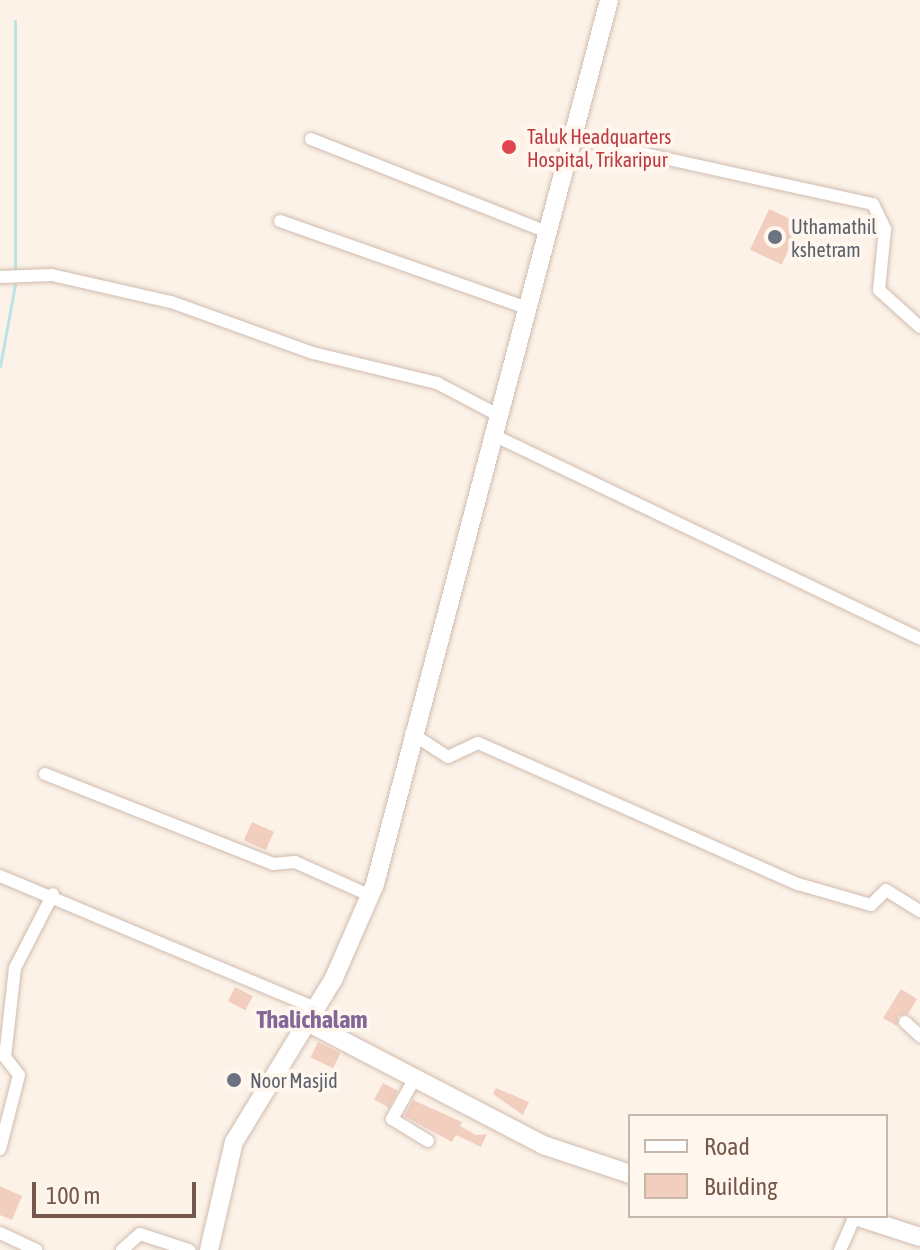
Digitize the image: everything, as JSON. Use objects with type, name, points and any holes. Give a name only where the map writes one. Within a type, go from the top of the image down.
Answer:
[{"type":"main road","points":[[209,1250],[234,1142],[311,1015],[371,896],[568,137],[609,0]]},
{"type":"main road","points":[[311,1015],[415,1078],[543,1145],[628,1173]]},
{"type":"main road","points":[[861,1218],[920,1237]]},
{"type":"street","points":[[568,137],[873,204],[885,229],[879,290],[920,327]]},
{"type":"street","points":[[311,139],[545,231]]},
{"type":"street","points":[[280,221],[524,307]]},
{"type":"street","points":[[0,277],[52,275],[171,302],[313,353],[437,383],[496,414]]},
{"type":"street","points":[[491,434],[920,639]]},
{"type":"street","points":[[411,733],[448,757],[478,743],[556,783],[703,837],[798,884],[871,905],[886,890],[920,911]]},
{"type":"street","points":[[45,774],[273,864],[295,862],[371,896]]},
{"type":"street","points":[[0,876],[53,894],[311,1015]]},
{"type":"street","points":[[0,1149],[18,1090],[19,1075],[5,1057],[15,968],[53,894]]},
{"type":"street","points":[[905,1022],[920,1036]]},
{"type":"street","points":[[415,1078],[392,1121],[428,1141]]},
{"type":"street","points":[[840,1250],[854,1218]]},
{"type":"street","points":[[0,1233],[36,1250]]},
{"type":"street","points":[[122,1250],[140,1234],[189,1250]]},
{"type":"building","name":"Uthamathil kshetram","points":[[769,209],[801,224],[782,265],[750,250]]},
{"type":"building","points":[[252,822],[274,832],[266,850],[244,840]]},
{"type":"building","points":[[235,987],[253,996],[246,1010],[228,1001]]},
{"type":"building","points":[[901,989],[917,999],[908,1014],[898,1016],[897,1026],[883,1018]]},
{"type":"building","points":[[318,1042],[340,1053],[333,1068],[311,1057]]},
{"type":"building","points":[[383,1083],[398,1091],[389,1108],[374,1100]]},
{"type":"building","points":[[496,1088],[529,1102],[523,1115],[493,1094]]},
{"type":"building","points":[[413,1100],[462,1122],[460,1126],[476,1135],[487,1134],[481,1147],[456,1135],[452,1142],[404,1116]]},
{"type":"building","points":[[0,1186],[22,1196],[12,1220],[0,1215]]},
{"type":"waterway","points":[[15,21],[15,271]]},
{"type":"waterway","points":[[0,366],[15,284]]},
{"type":"place","name":"Taluk Headquarters Hospital, Trikaripur","points":[[509,147]]},
{"type":"place","name":"Uthamathil kshetram","points":[[775,237]]},
{"type":"place","name":"Noor Masjid","points":[[234,1080]]},
{"type":"district","name":"Thalichalam","points":[[312,1020]]}]
